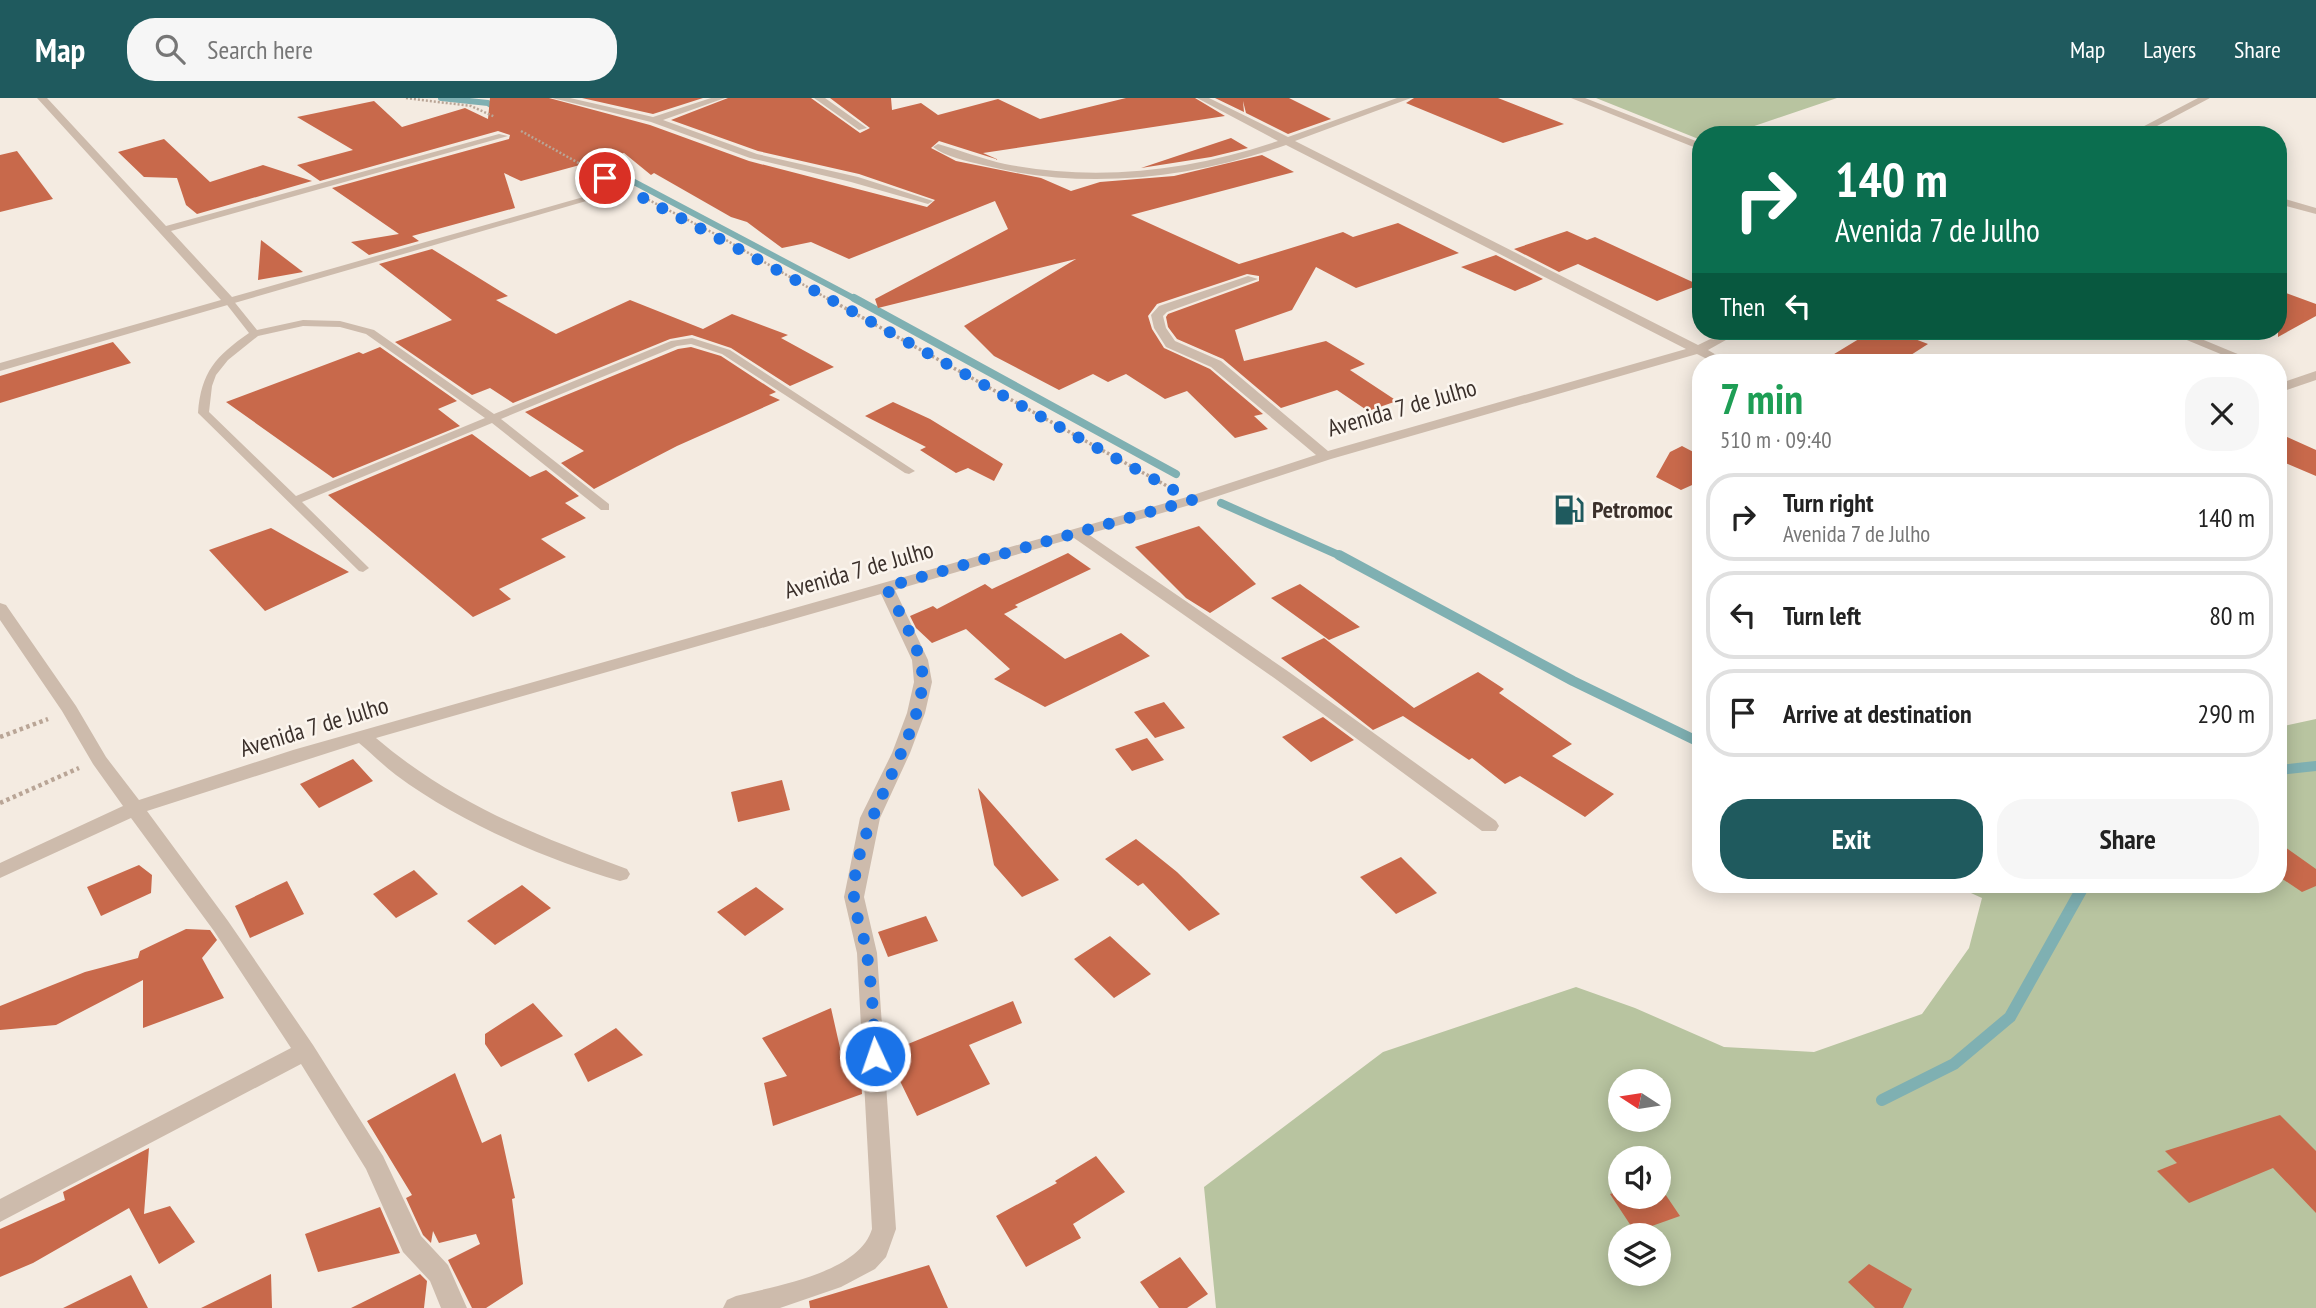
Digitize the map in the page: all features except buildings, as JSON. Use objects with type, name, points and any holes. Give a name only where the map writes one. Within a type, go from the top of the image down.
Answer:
[{"type":"street","points":[[42,98],[229,301]]},
{"type":"street","points":[[557,98],[654,120],[754,156],[854,178],[928,201]]},
{"type":"street","points":[[654,120],[720,98]]},
{"type":"street","points":[[819,98],[862,128]]},
{"type":"street","points":[[1202,98],[1707,354]]},
{"type":"street","points":[[938,147],[1005,167],[1078,177],[1117,176],[1202,166],[1406,98]]},
{"type":"street","points":[[1576,98],[1692,143]]},
{"type":"street","points":[[2150,126],[2205,98]]},
{"type":"street","points":[[163,230],[503,136]]},
{"type":"street","points":[[0,367],[626,188]]},
{"type":"street","points":[[2287,203],[2316,212]]},
{"type":"street","points":[[1252,279],[1163,309],[1157,315],[1163,338],[1177,349],[1201,354],[1216,364],[1326,456]]},
{"type":"street","name":"Avenida 7 de Julho","points":[[0,870],[136,808],[363,737],[1192,500],[1326,456],[1698,349],[1717,340]]},
{"type":"street","points":[[2194,340],[2230,354]]},
{"type":"street","points":[[2287,385],[2316,375]]},
{"type":"street","points":[[2287,376],[2299,381]]},
{"type":"street","points":[[1076,533],[1283,676],[1489,826]]},
{"type":"street","points":[[736,1308],[816,1284],[860,1266],[878,1248],[884,1228],[867,953],[854,897],[870,818],[901,753],[916,713],[923,681],[920,660],[886,587]]},
{"type":"street","points":[[0,608],[70,710],[99,760],[136,808],[305,1051],[375,1163],[412,1244],[439,1273],[454,1308]]},
{"type":"street","points":[[363,737],[404,772],[442,796],[523,838],[620,874]]},
{"type":"street","points":[[0,1211],[305,1051]]},
{"type":"lane","points":[[229,301],[255,334]]},
{"type":"lane","points":[[363,568],[203,413],[204,397],[222,356],[255,334],[303,323],[340,324],[370,332],[492,418],[606,507]]},
{"type":"lane","points":[[294,501],[654,351],[692,341],[726,352],[909,471]]},
{"type":"path","points":[[407,98],[471,106],[502,121]]},
{"type":"path","points":[[514,127],[719,236],[933,359],[1192,500]]},
{"type":"path","points":[[0,737],[70,710]]},
{"type":"path","points":[[0,803],[99,760]]},
{"type":"green space","points":[[1596,98],[1837,98],[1755,126],[1692,126],[1692,136]]},
{"type":"green space","points":[[2316,719],[2316,1308],[1216,1308],[1204,1187],[1383,1052],[1576,987],[1635,1008],[1724,1047],[1814,1052],[1922,1014],[1969,948],[1982,898],[1971,893],[2287,893],[2287,725]]},
{"type":"waterway","points":[[441,98],[488,103],[498,110]]},
{"type":"waterway","points":[[585,156],[857,300]]},
{"type":"waterway","points":[[854,298],[1176,474]]},
{"type":"waterway","points":[[1221,503],[1341,556]]},
{"type":"waterway","points":[[1341,556],[1573,681],[1692,739]]},
{"type":"waterway","points":[[2287,769],[2316,766]]},
{"type":"waterway","points":[[1882,1100],[1954,1064],[2010,1017],[2080,893]]},
{"type":"place","name":"Petromoc","points":[[1569,510]]},
{"type":"route","points":[[605,178],[719,236],[933,359],[1192,500],[886,587],[920,660],[923,681],[916,713],[901,753],[870,818],[854,897],[867,953],[875,1056]]}]
